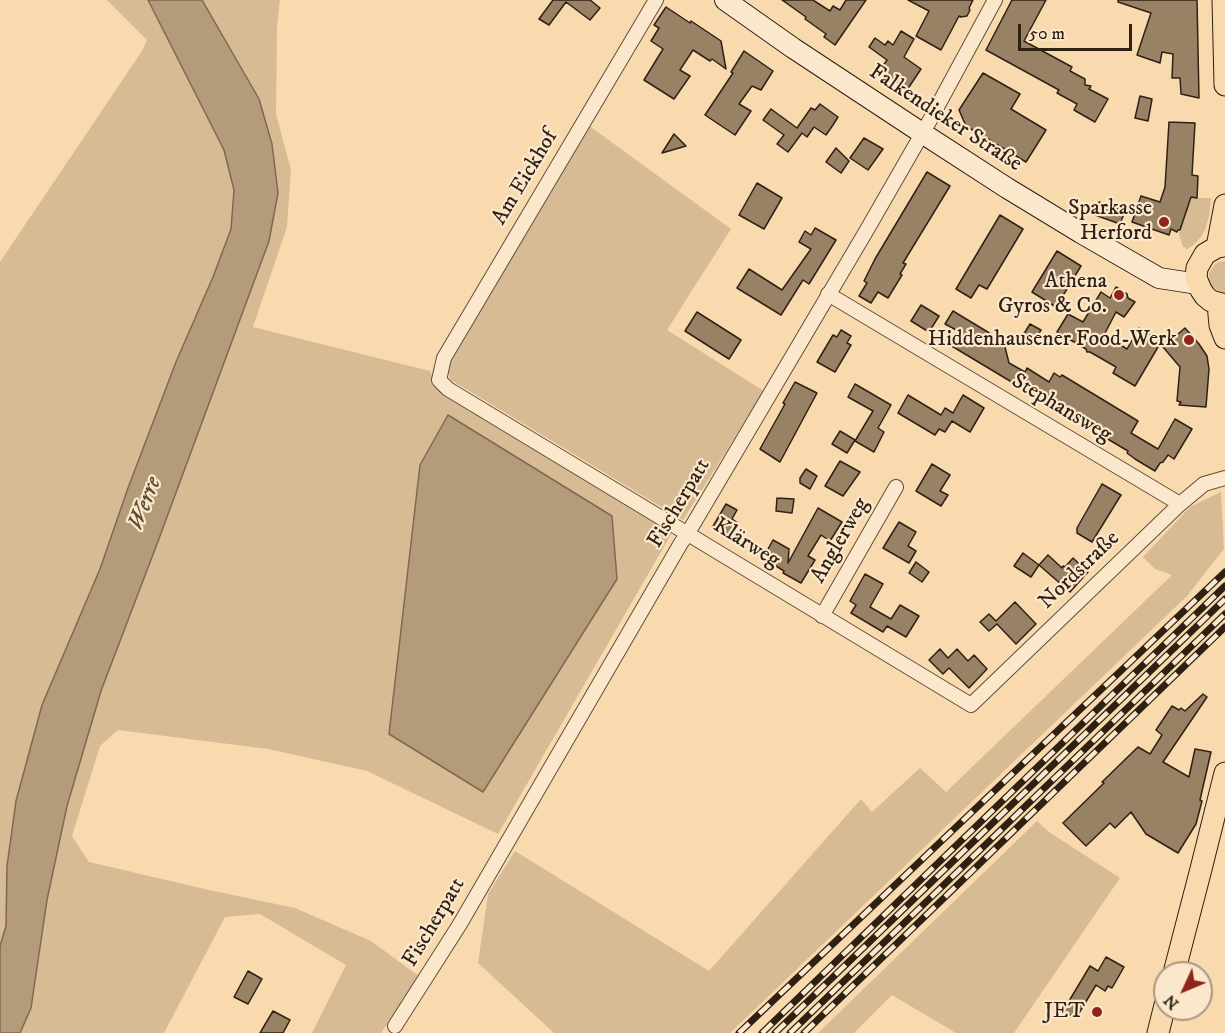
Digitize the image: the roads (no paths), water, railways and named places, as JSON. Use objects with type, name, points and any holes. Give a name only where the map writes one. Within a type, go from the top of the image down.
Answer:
[{"type":"main road","points":[[1223,0],[1225,84]]},
{"type":"main road","points":[[1225,205],[1221,247],[1205,254],[1198,276],[1205,296],[1222,304],[1220,325],[1225,338]]},
{"type":"main road","points":[[1177,961],[1225,776]]},
{"type":"street","name":"Am Eickhof","points":[[439,380],[444,358],[656,0]]},
{"type":"street","name":"Falkendieker Straße","points":[[724,0],[1006,188],[1144,269],[1198,276]]},
{"type":"street","name":"Fischerpatt","points":[[395,1026],[460,924],[922,133],[995,0]]},
{"type":"street","name":"Stephansweg","points":[[828,294],[1180,504]]},
{"type":"street","name":"Klärweg","points":[[439,380],[448,389],[971,705]]},
{"type":"street","name":"Nordstraße","points":[[971,705],[1180,504],[1204,484],[1225,478]]},
{"type":"street","name":"Anglerweg","points":[[822,616],[896,487]]},
{"type":"water","name":"Werre","points":[[148,0],[202,0],[259,99],[272,144],[278,193],[269,241],[101,691],[67,806],[47,900],[31,1008],[20,1033],[0,1033],[0,946],[6,926],[7,866],[16,801],[42,705],[100,569],[176,362],[231,229],[234,190],[224,150]]},
{"type":"water","points":[[448,415],[612,516],[617,579],[483,792],[389,734],[420,465]]},
{"type":"railway","points":[[739,1033],[1225,572]]},
{"type":"railway","points":[[762,1033],[1225,586]]},
{"type":"railway","points":[[775,1033],[1225,599]]},
{"type":"railway","points":[[790,1033],[1225,614]]},
{"type":"railway","points":[[804,1033],[1225,627]]},
{"type":"place","name":"Sparkasse Herford","points":[[1164,222]]},
{"type":"place","name":"Athena Gyros & Co.","points":[[1119,295]]},
{"type":"place","name":"Hiddenhausener Food-Werk","points":[[1189,340]]},
{"type":"place","name":"JET","points":[[1097,1012]]}]
